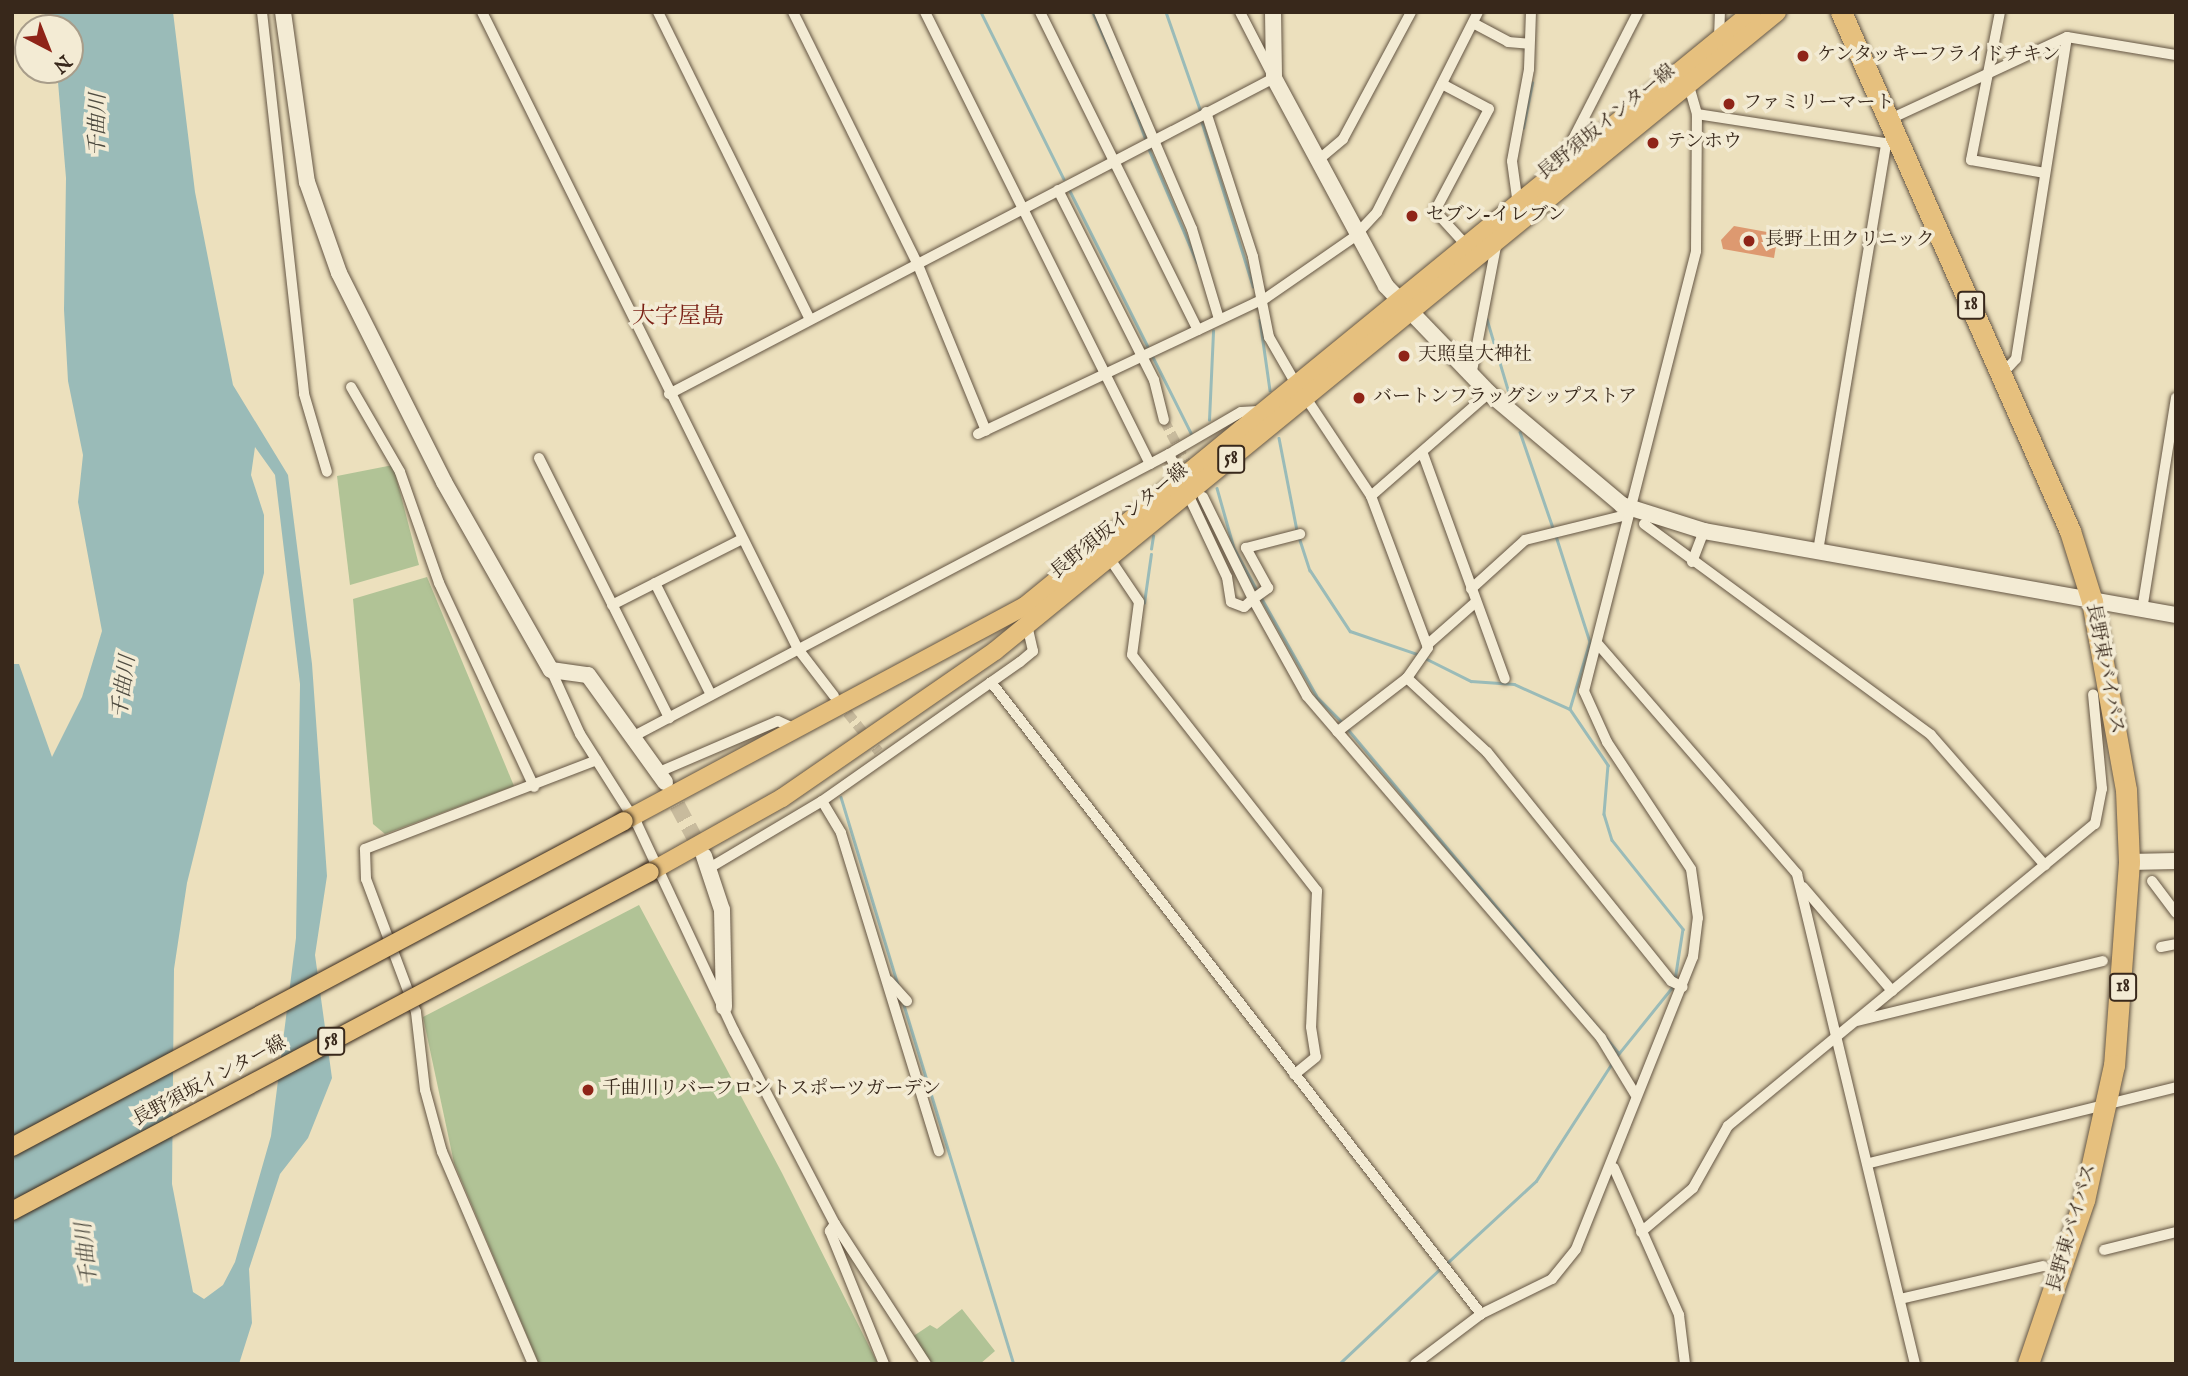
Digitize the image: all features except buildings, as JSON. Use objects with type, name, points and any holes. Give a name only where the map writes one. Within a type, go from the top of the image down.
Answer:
[{"type":"highway","name":"長野東バイパス","points":[[1840,12],[1888,120],[1892,143],[2054,488],[2092,601],[2126,790],[2129,862],[2123,992],[2107,1104],[2084,1200],[2028,1364]]},
{"type":"main road","name":"長野須坂インター線","points":[[1406,307],[1466,245],[1574,160],[1752,12]]},
{"type":"main road","name":"長野須坂インター線","points":[[12,1211],[654,870],[844,757],[1027,626],[1192,489],[1301,391],[1406,307],[1497,241],[1777,12]]},
{"type":"main road","name":"長野須坂インター線","points":[[12,1147],[1025,606],[1192,489],[1264,411],[1301,391]]},
{"type":"street","points":[[262,12],[304,394],[327,472]]},
{"type":"street","points":[[283,12],[307,181],[339,273],[444,482],[551,670],[629,819],[835,1224],[926,1364]]},
{"type":"street","points":[[482,12],[669,394],[798,649],[834,696]]},
{"type":"street","points":[[658,12],[810,320]]},
{"type":"street","points":[[793,12],[918,265],[982,433],[1261,301],[1354,237],[1377,212],[1475,18],[1508,42],[1530,44]]},
{"type":"street","points":[[925,12],[1150,464]]},
{"type":"street","points":[[1040,12],[1198,330]]},
{"type":"street","points":[[1099,12],[1151,141],[1192,229],[1219,319]]},
{"type":"street","points":[[1240,12],[1354,237],[1406,307],[1489,393],[1627,513],[1704,531],[2176,615]]},
{"type":"street","points":[[1273,12],[1274,78]]},
{"type":"street","points":[[1317,161],[1343,139],[1411,12]]},
{"type":"street","points":[[1518,205],[1512,160],[1530,44],[1531,12]]},
{"type":"street","points":[[1574,160],[1569,146],[1638,12]]},
{"type":"street","points":[[1719,39],[1720,12]]},
{"type":"street","points":[[2000,12],[1972,160],[2045,173]]},
{"type":"street","points":[[1888,120],[2067,37],[2176,55]]},
{"type":"street","points":[[2001,375],[2016,359],[2067,37]]},
{"type":"street","points":[[669,394],[1274,78]]},
{"type":"street","points":[[1415,1364],[1481,1314],[1563,1267],[1614,1168],[1635,1094],[1696,934],[1696,890],[1679,842],[1639,793],[1586,700],[1627,513],[1696,251],[1697,114],[1688,83]]},
{"type":"street","points":[[1443,84],[1489,109],[1436,211],[1466,245]]},
{"type":"street","points":[[1206,112],[1269,337],[1301,391],[1371,496],[1427,645]]},
{"type":"street","points":[[1697,114],[1892,143],[1818,551]]},
{"type":"street","points":[[1058,190],[1148,354],[1164,420]]},
{"type":"street","points":[[1471,376],[1497,241]]},
{"type":"street","points":[[351,387],[400,472],[439,583],[534,787]]},
{"type":"street","points":[[1371,496],[1423,454],[1489,393]]},
{"type":"street","points":[[2142,610],[2176,398]]},
{"type":"street","points":[[636,736],[1169,454],[1252,407],[1264,411]]},
{"type":"street","points":[[1169,454],[1258,596],[1307,696],[1343,728],[1615,1061],[1635,1094]]},
{"type":"street","points":[[1423,454],[1505,678]]},
{"type":"street","points":[[539,458],[669,718]]},
{"type":"street","points":[[2163,471],[2176,473]]},
{"type":"street","points":[[1192,489],[1231,602],[1244,607],[1258,596]]},
{"type":"street","points":[[1471,589],[1525,540],[1627,513]]},
{"type":"street","points":[[1644,524],[1692,562],[1931,735],[2045,865]]},
{"type":"street","points":[[1692,562],[1704,531]]},
{"type":"street","points":[[1258,596],[1246,548],[1298,534]]},
{"type":"street","points":[[612,605],[742,539]]},
{"type":"street","points":[[1110,559],[1139,602],[1132,655],[1317,891],[1311,1027],[1316,1057],[1294,1074]]},
{"type":"street","points":[[655,583],[711,695]]},
{"type":"street","points":[[1343,728],[1407,678],[1427,645],[1476,602]]},
{"type":"street","points":[[724,1007],[722,910],[708,862],[822,801],[1033,651],[1027,626]]},
{"type":"street","points":[[1597,643],[1892,991]]},
{"type":"street","points":[[551,670],[588,675],[636,736],[662,777],[778,721],[797,730]]},
{"type":"street","points":[[1407,678],[1487,752],[1677,985]]},
{"type":"street","points":[[991,682],[1481,1314]]},
{"type":"street","points":[[1641,1232],[1693,1188],[1728,1126],[2101,816],[2093,694]]},
{"type":"street","points":[[533,1364],[442,1152],[425,1090],[415,1012],[370,891],[365,849],[534,787],[597,760]]},
{"type":"street","points":[[822,801],[841,833],[939,1151]]},
{"type":"street","points":[[2129,862],[2176,861]]},
{"type":"street","points":[[2152,880],[2176,913]]},
{"type":"street","points":[[1799,883],[1870,1163],[1915,1364]]},
{"type":"street","points":[[2161,947],[2176,944]]},
{"type":"street","points":[[1855,1022],[2103,961]]},
{"type":"street","points":[[885,976],[906,1000]]},
{"type":"street","points":[[1870,1163],[2176,1087]]},
{"type":"street","points":[[1614,1168],[1679,1315],[1685,1364]]},
{"type":"street","points":[[835,1224],[830,1231],[884,1364]]},
{"type":"street","points":[[2104,1250],[2176,1232]]},
{"type":"street","points":[[1900,1299],[2043,1266]]},
{"type":"green space","points":[[393,465],[419,565],[350,585],[337,476]]},
{"type":"green space","points":[[427,577],[514,786],[385,834],[373,824],[353,599]]},
{"type":"green space","name":"千曲川リバーフロントスポーツガーデン","points":[[639,905],[782,1173],[878,1364],[539,1364],[454,1163],[423,1017]]},
{"type":"green space","points":[[962,1309],[995,1351],[980,1364],[931,1364],[912,1337],[930,1325],[937,1329]]},
{"type":"water","name":"千曲川","points":[[44,12],[173,12],[195,192],[233,385],[288,475],[312,664],[327,876],[315,955],[332,1078],[308,1138],[280,1174],[249,1269],[252,1323],[239,1364],[12,1362],[12,664],[19,664],[52,757],[82,697],[102,631],[78,502],[83,455],[68,381],[64,310],[66,178],[58,84],[84,84],[84,14]],"holes":[[[255,447],[275,475],[300,684],[296,938],[271,1136],[235,1262],[223,1285],[204,1299],[193,1292],[172,1184],[174,969],[187,883],[264,573],[264,515],[251,475]]]},
{"type":"waterway","points":[[981,12],[1064,179]]},
{"type":"waterway","points":[[1093,12],[1113,57]]},
{"type":"waterway","points":[[1166,12],[1200,109]]},
{"type":"waterway","points":[[1523,128],[1532,83]]},
{"type":"waterway","points":[[1132,102],[1146,140]]},
{"type":"waterway","points":[[1202,122],[1253,286]]},
{"type":"waterway","points":[[1149,149],[1197,262]]},
{"type":"waterway","points":[[1070,191],[1150,351]]},
{"type":"waterway","points":[[1487,319],[1509,393]]},
{"type":"waterway","points":[[1260,320],[1270,390]]},
{"type":"waterway","points":[[1209,420],[1213,331]]},
{"type":"waterway","points":[[1153,357],[1192,435]]},
{"type":"waterway","points":[[1520,432],[1553,528]]},
{"type":"waterway","points":[[1279,438],[1297,531]]},
{"type":"waterway","points":[[1217,488],[1234,548],[1258,592]]},
{"type":"waterway","points":[[1151,549],[1153,536]]},
{"type":"waterway","points":[[1556,536],[1590,642],[1570,709],[1608,765],[1604,814],[1612,840],[1683,929],[1675,980]]},
{"type":"waterway","points":[[1299,537],[1310,570],[1350,631],[1417,654]]},
{"type":"waterway","points":[[1144,603],[1151,554]]},
{"type":"waterway","points":[[1261,597],[1318,698],[1343,723]]},
{"type":"waterway","points":[[1427,659],[1471,681],[1514,684],[1570,709]]},
{"type":"waterway","points":[[1347,728],[1618,1052]]},
{"type":"waterway","points":[[841,797],[898,985]]},
{"type":"waterway","points":[[1616,1057],[1673,986]]},
{"type":"waterway","points":[[904,1005],[1014,1364]]},
{"type":"waterway","points":[[1446,1264],[1536,1181],[1612,1063]]},
{"type":"waterway","points":[[1339,1364],[1441,1268]]},
{"type":"tunnel","points":[[1164,420],[1193,476]]},
{"type":"tunnel","points":[[838,701],[879,752]]},
{"type":"tunnel","points":[[666,784],[703,854]]},
{"type":"place","name":"ケンタッキーフライドチキン","points":[[1803,56]]},
{"type":"place","name":"ファミリーマート","points":[[1729,104]]},
{"type":"place","name":"テンホウ","points":[[1653,143]]},
{"type":"place","name":"セブン-イレブン","points":[[1412,216]]},
{"type":"place","name":"長野上田クリニック","points":[[1749,241]]},
{"type":"place","name":"天照皇大神社","points":[[1404,356]]},
{"type":"place","name":"バートンフラッグシップストア","points":[[1359,398]]},
{"type":"place","name":"千曲川リバーフロントスポーツガーデン","points":[[588,1090]]},
{"type":"district","name":"大字屋島","points":[[678,317]]}]
